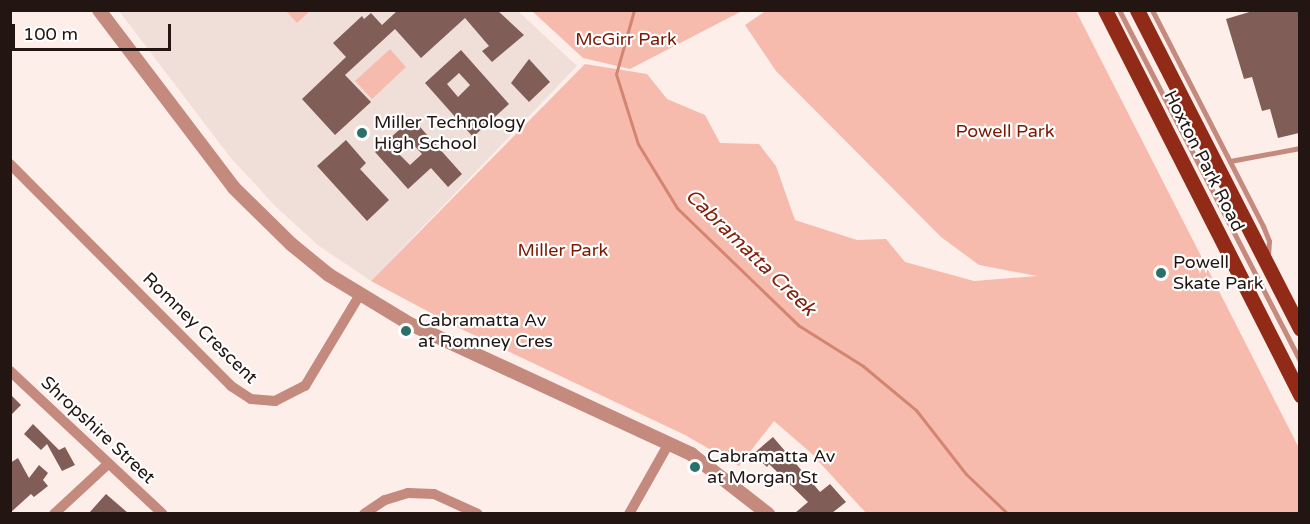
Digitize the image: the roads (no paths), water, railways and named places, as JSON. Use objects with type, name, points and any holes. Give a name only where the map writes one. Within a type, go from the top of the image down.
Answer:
[{"type":"main road","name":"Hoxton Park Road","points":[[1105,10],[1299,395]]},
{"type":"main road","name":"Hoxton Park Road","points":[[1137,10],[1299,329]]},
{"type":"street","points":[[99,10],[234,188],[291,244],[359,296],[411,324],[669,443],[723,475],[768,513]]},
{"type":"street","name":"Romney Crescent","points":[[10,164],[231,386],[251,399],[275,401],[305,386],[359,296]]},
{"type":"street","name":"Shropshire Street","points":[[10,371],[108,464],[164,513]]},
{"type":"street","points":[[629,513],[669,443]]},
{"type":"street","points":[[54,513],[108,464]]},
{"type":"street","points":[[364,513],[384,500],[408,493],[434,494],[454,508],[478,513]]},
{"type":"lane","points":[[1119,10],[1299,361]]},
{"type":"lane","points":[[1152,10],[1269,241],[1267,265]]},
{"type":"lane","points":[[1230,161],[1299,148]]},
{"type":"waterway","name":"Cabramatta Creek","points":[[634,10],[616,74],[638,144],[677,208],[798,325],[863,366],[916,410],[966,474],[1008,514]]},
{"type":"place","name":"Miller Technology High School","points":[[362,133]]},
{"type":"place","name":"Powell Skate Park","points":[[1161,273]]},
{"type":"place","name":"Cabramatta Av at Romney Cres","points":[[406,331]]},
{"type":"place","name":"Cabramatta Av at Morgan St","points":[[695,467]]},
{"type":"park label","name":"McGirr Park","points":[[626,39]]},
{"type":"park label","name":"Powell Park","points":[[1005,131]]},
{"type":"park label","name":"Miller Park","points":[[563,250]]}]
